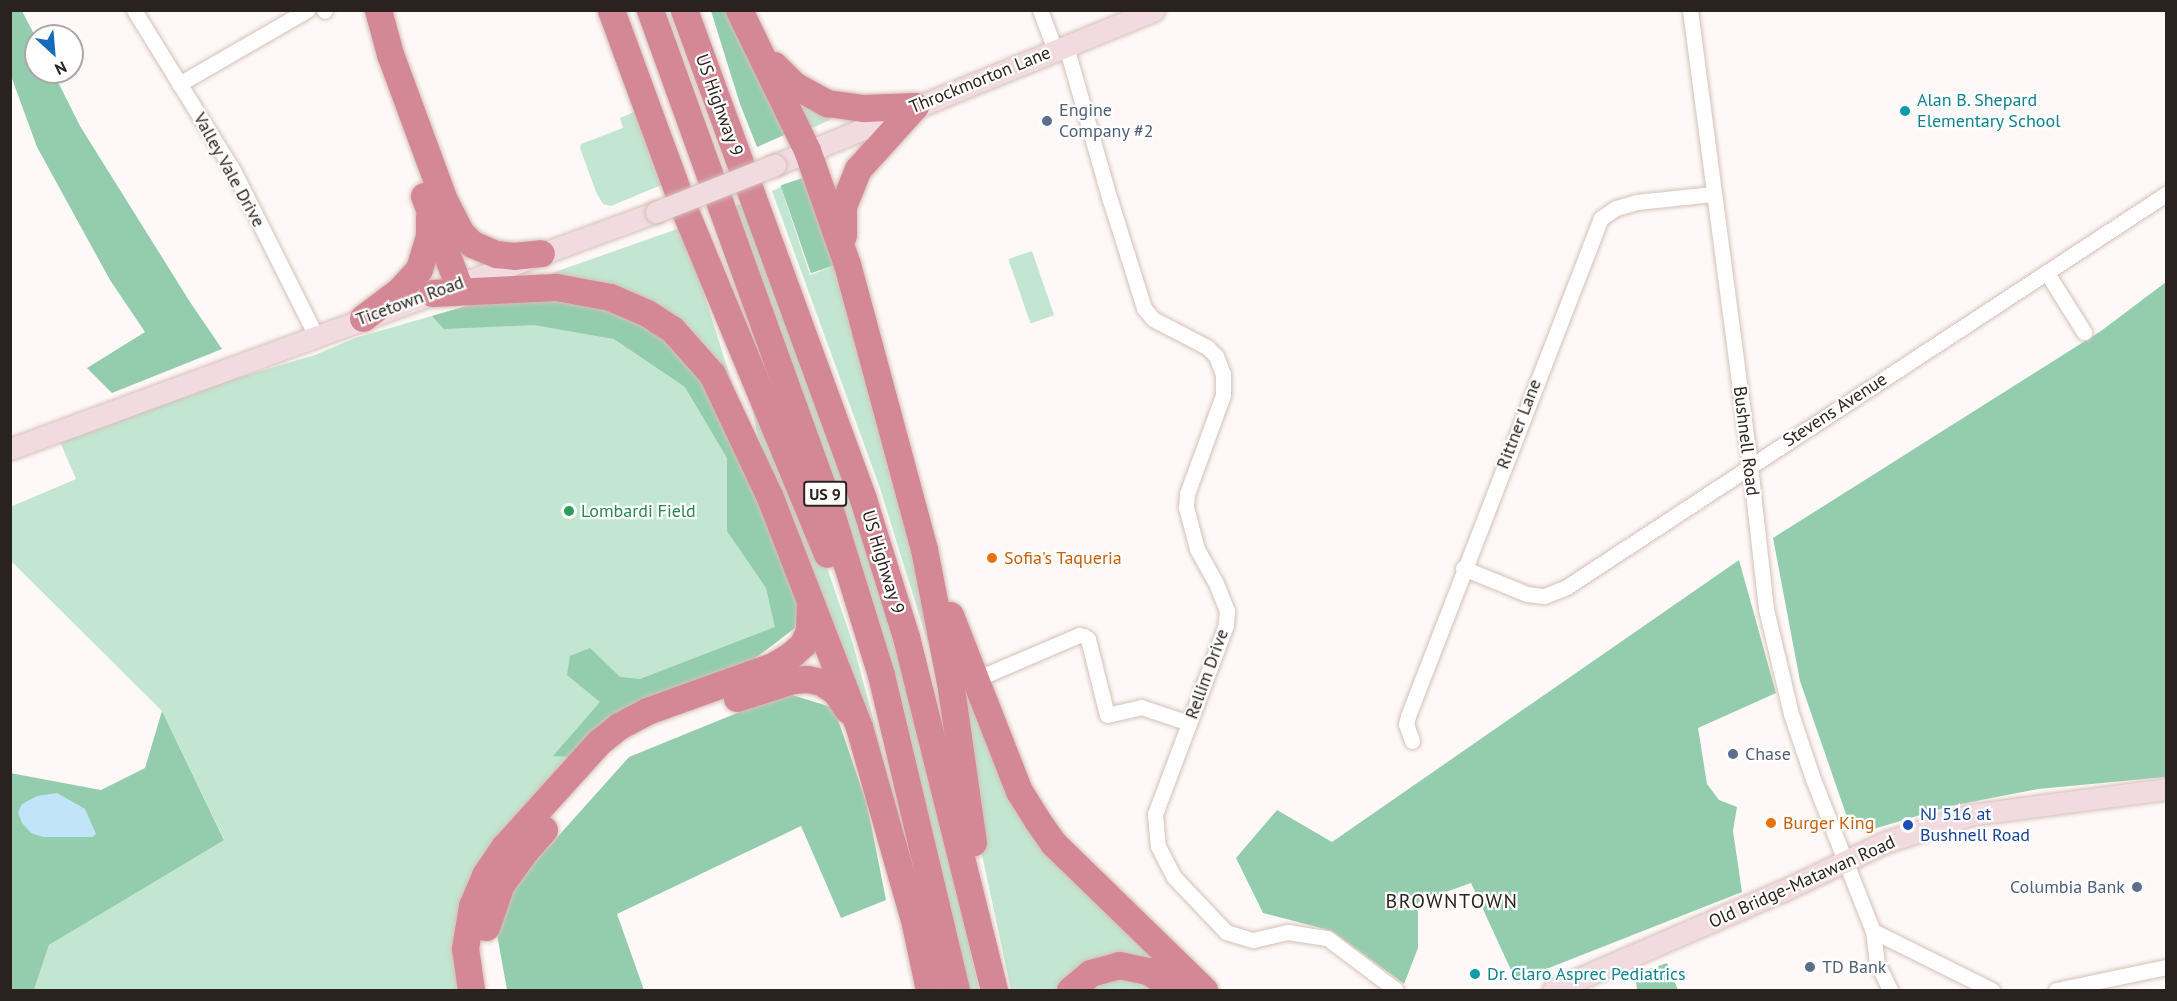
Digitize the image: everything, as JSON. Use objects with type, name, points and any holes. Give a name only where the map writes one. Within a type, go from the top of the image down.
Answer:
[{"type":"highway","points":[[359,10],[371,55],[458,284]]},
{"type":"highway","points":[[378,10],[390,54],[444,200],[461,233],[472,244],[496,254],[514,256],[541,253]]},
{"type":"highway","points":[[611,10],[684,211],[851,615],[880,675]]},
{"type":"highway","name":"US Highway 9","points":[[650,10],[825,494],[880,675],[956,990]]},
{"type":"highway","name":"US Highway 9","points":[[684,10],[863,498],[906,637],[994,989]]},
{"type":"highway","points":[[739,10],[807,150],[847,264],[924,549],[951,688],[994,989]]},
{"type":"highway","points":[[761,52],[794,85],[827,103],[864,108],[915,106]]},
{"type":"highway","points":[[847,264],[842,220],[843,206],[852,181],[866,157],[915,106]]},
{"type":"highway","points":[[363,318],[400,290],[419,269],[429,237],[428,207]]},
{"type":"highway","points":[[684,211],[769,495]]},
{"type":"highway","points":[[432,293],[570,288],[616,299],[647,313],[684,340],[712,374],[769,495],[859,727],[912,914],[929,990]]},
{"type":"highway","points":[[924,549],[1019,791],[1047,836],[1204,990]]},
{"type":"highway","points":[[471,990],[465,948],[472,906],[485,875],[504,847],[599,742],[619,726],[647,711],[773,666],[792,654],[803,644],[809,630],[810,600]]},
{"type":"highway","points":[[489,990],[484,959],[484,935],[501,884],[521,856],[585,785],[632,739],[662,724],[799,679],[820,682],[835,691],[859,727]]},
{"type":"highway","points":[[1070,990],[1090,973],[1119,965],[1148,970],[1176,990]]},
{"type":"street","name":"Valley Vale Drive","points":[[134,10],[233,170],[316,336]]},
{"type":"street","points":[[179,84],[307,10]]},
{"type":"street","name":"Rellim Drive","points":[[1040,10],[1061,48],[1144,308],[1153,319],[1207,347],[1216,356],[1222,374],[1223,394],[1187,494],[1186,507],[1197,549],[1215,581],[1227,610],[1226,625],[1155,814],[1158,846],[1174,877],[1226,932],[1253,940],[1288,932],[1327,938],[1396,990]]},
{"type":"street","name":"Throckmorton Lane","points":[[807,150],[1154,10]]},
{"type":"street","name":"Bushnell Road","points":[[1690,10],[1750,465],[1766,609],[1791,714],[1873,931],[1877,963],[1890,990]]},
{"type":"street","name":"Ticetown Road","points":[[10,449],[656,212],[807,150]]},
{"type":"street","name":"Rittner Lane","points":[[1412,741],[1406,724],[1408,716],[1463,568],[1601,218],[1616,208],[1637,202],[1713,194]]},
{"type":"street","name":"Stevens Avenue","points":[[1463,568],[1527,594],[1544,596],[1565,588],[2166,194]]},
{"type":"street","points":[[2047,273],[2084,332]]},
{"type":"street","points":[[974,680],[1079,635],[1084,636],[1088,639],[1107,715],[1141,707],[1189,723]]},
{"type":"street","name":"Old Bridge-Matawan Road","points":[[1553,990],[1780,892],[1886,842],[1969,815],[2166,789]]},
{"type":"street","points":[[1873,931],[1992,990]]},
{"type":"street","points":[[2056,990],[2166,968]]},
{"type":"green space","points":[[11,10],[22,11],[29,24],[24,24],[24,84],[59,84],[80,126],[222,349],[112,393],[87,368],[145,332],[110,280],[37,147],[11,76]]},
{"type":"green space","points":[[597,11],[603,11],[666,183],[611,206],[603,204],[596,192],[580,148],[581,144],[623,128],[620,118],[634,112]]},
{"type":"green space","points":[[711,11],[729,11],[791,132],[757,147],[740,104]]},
{"type":"green space","points":[[780,81],[832,114],[830,120],[814,127],[804,126]]},
{"type":"green space","points":[[808,176],[838,264],[811,273],[781,185]]},
{"type":"green space","points":[[781,187],[810,275],[838,264],[893,466],[940,682],[880,488],[772,191]]},
{"type":"green space","points":[[745,202],[833,450],[881,598],[931,778],[979,990],[969,990],[898,684],[865,575],[828,464],[733,207]]},
{"type":"green space","points":[[683,227],[742,420],[553,280],[552,273]]},
{"type":"green space","points":[[1032,251],[1054,315],[1031,323],[1008,259]]},
{"type":"green space","points":[[2166,282],[2166,777],[2038,789],[1951,806],[1870,830],[1855,825],[1848,820],[1800,681],[1773,538],[2101,331]]},
{"type":"green space","points":[[581,299],[619,310],[670,338],[726,416],[799,607],[795,628],[753,660],[572,757],[553,756],[600,702],[567,675],[570,656],[590,648],[620,677],[640,679],[775,627],[766,588],[727,531],[727,458],[685,387],[614,339],[534,325],[444,329],[432,316],[477,303]]},
{"type":"green space","points":[[477,303],[670,338],[773,533],[795,628],[611,716],[475,869],[463,990],[34,990],[49,945],[224,839],[162,711],[11,561],[10,507],[76,479],[60,442],[220,383],[315,355],[355,338]]},
{"type":"green space","points":[[749,388],[822,553],[853,644],[896,804],[891,805],[775,487],[756,429]]},
{"type":"green space","points":[[1739,560],[1776,693],[1698,728],[1707,784],[1719,800],[1737,807],[1733,831],[1742,892],[1516,981],[1471,883],[1418,902],[1418,948],[1404,984],[1332,931],[1263,913],[1236,858],[1277,810],[1332,842]]},
{"type":"green space","points":[[955,641],[1001,768],[1194,990],[1152,966],[1057,990],[1011,990],[981,850]]},
{"type":"green space","points":[[786,693],[834,708],[867,804],[886,900],[841,918],[801,826],[617,914],[644,990],[507,990],[496,929],[501,900],[629,757]]},
{"type":"green space","points":[[162,711],[224,840],[49,945],[34,990],[11,990],[10,773],[101,790],[145,768]]},
{"type":"green space","points":[[1667,963],[1678,990],[1637,990],[1635,974]]},
{"type":"green space","points":[[1140,978],[1160,990],[1080,990],[1116,979]]},
{"type":"water","points":[[57,793],[85,809],[96,834],[92,837],[43,837],[31,833],[22,823],[18,812],[22,804],[37,796]]},
{"type":"place","name":"Alan B. Shepard Elementary School","points":[[1905,111]]},
{"type":"place","name":"Engine Company #2","points":[[1047,121]]},
{"type":"place","name":"Lombardi Field","points":[[569,511]]},
{"type":"place","name":"Sofia's Taqueria","points":[[992,558]]},
{"type":"place","name":"Chase","points":[[1733,754]]},
{"type":"place","name":"Burger King","points":[[1771,823]]},
{"type":"place","name":"NJ 516 at Bushnell Road","points":[[1908,825]]},
{"type":"place","name":"Columbia Bank","points":[[2137,887]]},
{"type":"place","name":"TD Bank","points":[[1810,967]]},
{"type":"place","name":"Dr. Claro Asprec Pediatrics","points":[[1475,974]]},
{"type":"district","name":"BROWNTOWN","points":[[1452,901]]}]
